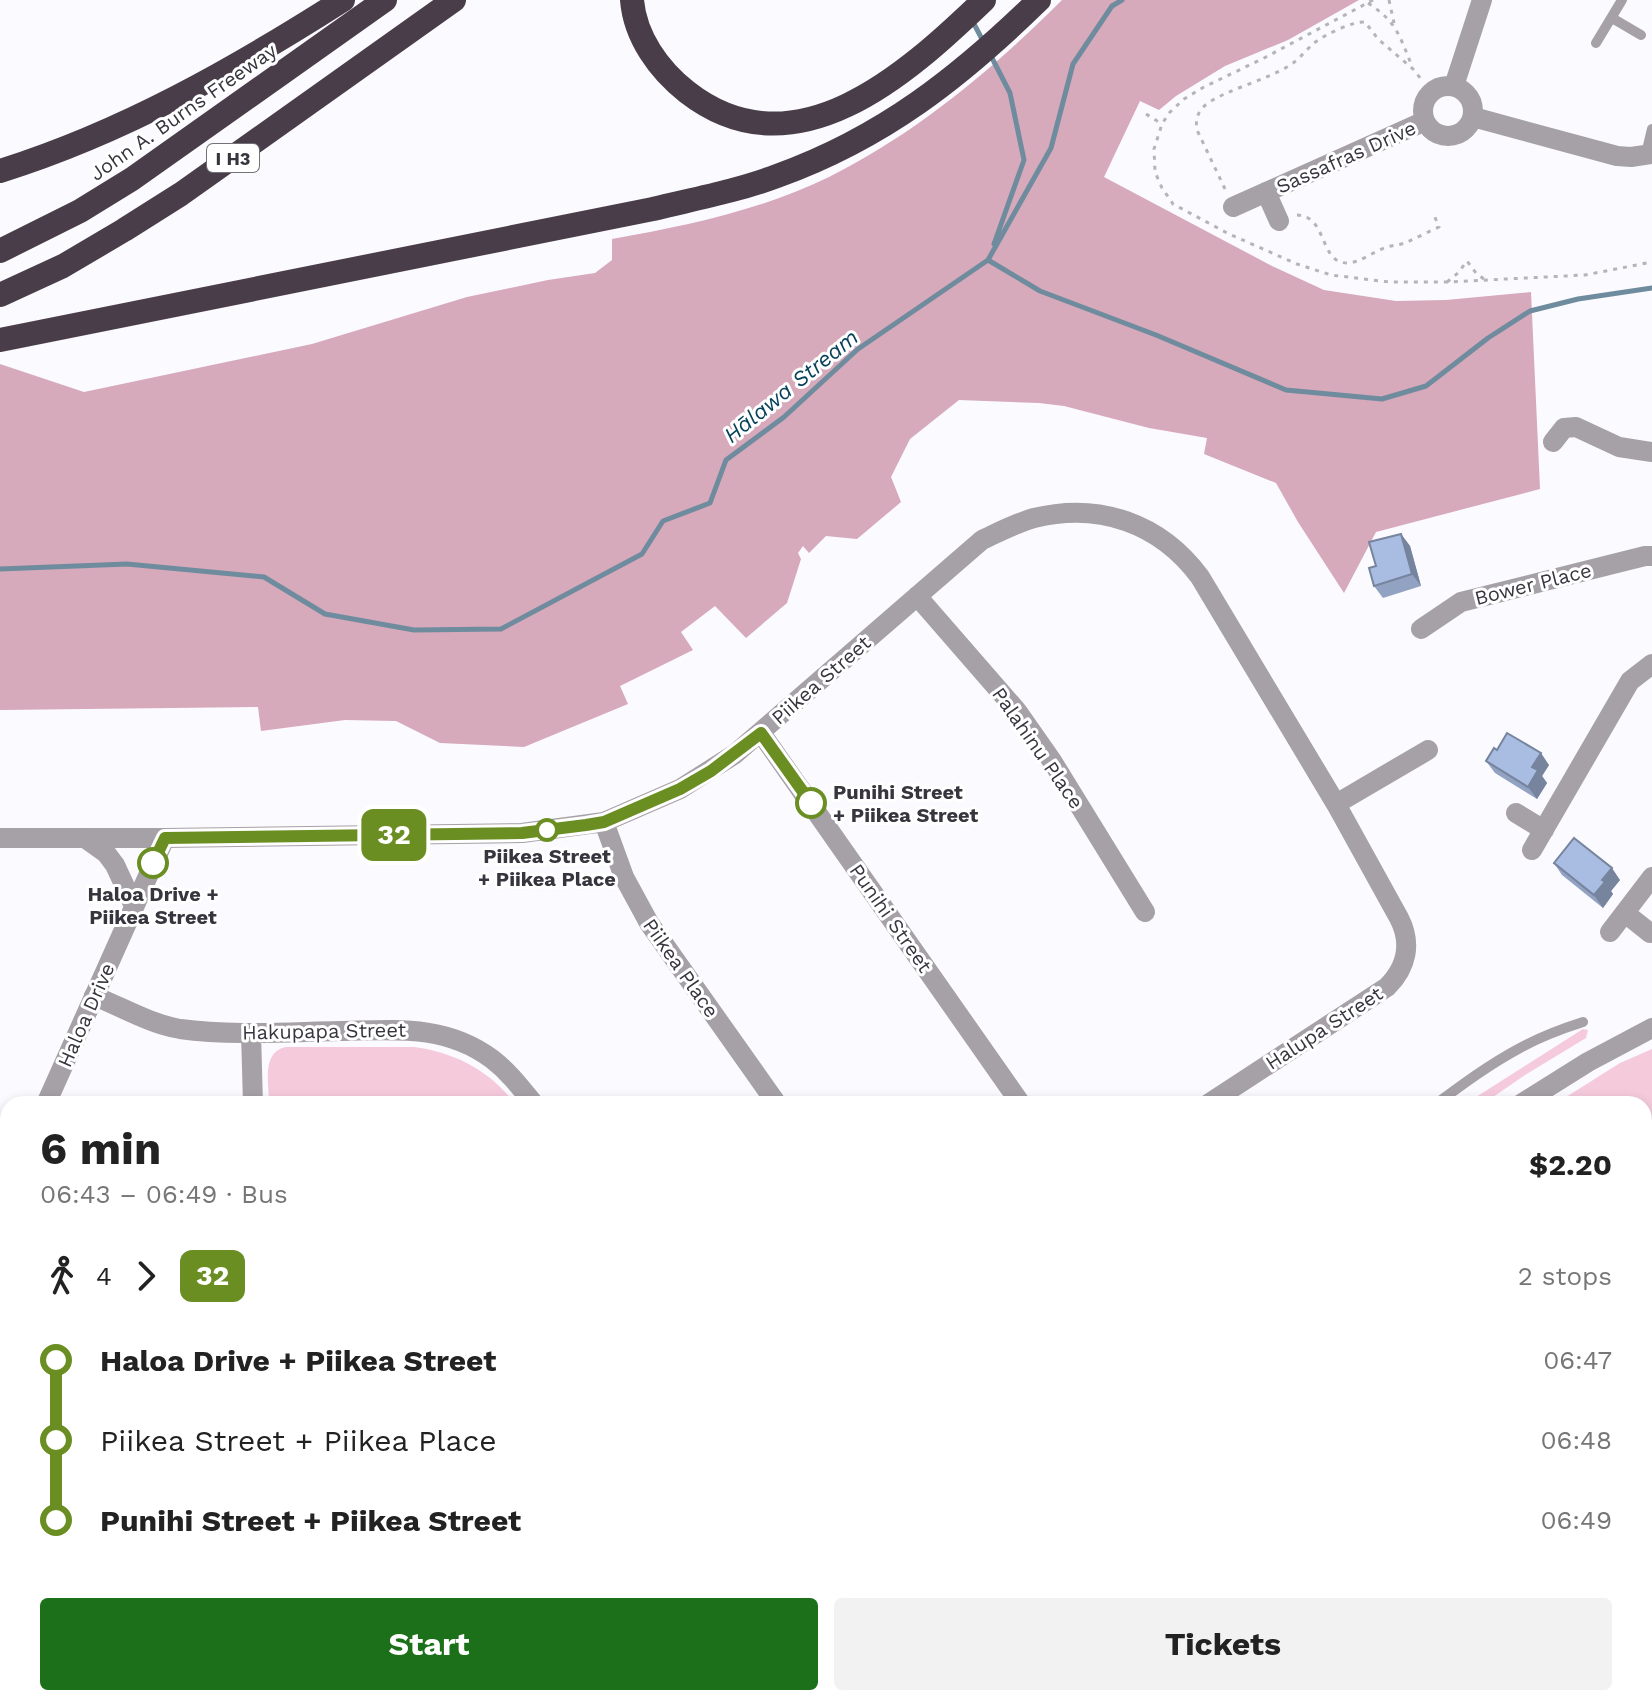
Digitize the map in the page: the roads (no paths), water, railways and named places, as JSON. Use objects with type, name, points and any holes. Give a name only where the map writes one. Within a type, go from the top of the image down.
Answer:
[{"type":"highway","points":[[0,171],[72,146],[133,119],[251,56],[343,0]]},
{"type":"highway","name":"John A. Burns Freeway","points":[[0,251],[80,211],[132,179],[385,0]]},
{"type":"highway","name":"I H3","points":[[0,295],[63,266],[181,194],[454,0]]},
{"type":"highway","points":[[632,0],[639,29],[649,49],[677,84],[712,108],[755,123],[779,124],[807,121],[862,98],[921,59],[984,0]]},
{"type":"highway","points":[[0,340],[518,238],[725,192],[776,177],[857,142],[911,109],[965,68],[1039,0]]},
{"type":"street","points":[[1482,0],[1454,86],[1468,94],[1474,109],[1473,117],[1617,156],[1649,154]]},
{"type":"street","name":"Sassafras Drive","points":[[1454,86],[1438,87],[1432,92],[1423,105],[1425,121],[1435,133],[1451,136],[1465,130],[1473,117]]},
{"type":"street","name":"Sassafras Drive","points":[[1233,207],[1425,121]]},
{"type":"street","name":"Sassafras Drive","points":[[1266,192],[1279,221]]},
{"type":"street","points":[[1553,442],[1564,428],[1576,427],[1619,447],[1652,452]]},
{"type":"street","name":"Piikea Street","points":[[0,838],[522,833],[604,822],[680,789],[711,771],[761,733],[982,540],[1032,519],[1080,512],[1120,518],[1141,527],[1188,560],[1336,804]]},
{"type":"street","name":"Bower Place","points":[[1421,629],[1461,602],[1652,556]]},
{"type":"street","name":"Palahinu Place","points":[[917,596],[1017,711],[1052,761],[1145,912]]},
{"type":"street","points":[[1532,850],[1630,681],[1652,664]]},
{"type":"street","name":"Punihi Street","points":[[761,733],[1015,1096]]},
{"type":"street","points":[[1336,804],[1428,750]]},
{"type":"street","name":"Halupa Street","points":[[1220,1096],[1387,987],[1401,970],[1407,944],[1403,926],[1336,804]]},
{"type":"street","points":[[1516,813],[1544,830]]},
{"type":"street","name":"Piikea Place","points":[[604,822],[624,877],[649,923],[771,1096]]},
{"type":"street","points":[[85,838],[106,853],[115,865],[134,906]]},
{"type":"street","name":"Haloa Drive","points":[[50,1096],[165,838]]},
{"type":"street","points":[[1610,932],[1652,877]]},
{"type":"street","points":[[1625,913],[1650,933]]},
{"type":"street","name":"Hakupapa Street","points":[[94,996],[155,1022],[199,1031],[251,1033],[415,1029],[448,1037],[491,1058],[527,1096]]},
{"type":"street","points":[[1534,1096],[1588,1062],[1652,1028]]},
{"type":"street","points":[[251,1033],[253,1096]]},
{"type":"lane","points":[[1596,43],[1622,0]]},
{"type":"lane","points":[[1612,18],[1641,35]]},
{"type":"lane","points":[[1649,154],[1652,129]]},
{"type":"lane","points":[[1447,1096],[1519,1049],[1553,1032],[1583,1022]]},
{"type":"waterway","name":"Hālawa Stream","points":[[0,569],[127,564],[264,577],[325,614],[414,630],[501,629],[642,554],[663,521],[710,503],[726,460],[784,417],[858,349],[988,260],[1051,148],[1073,64],[1112,6],[1122,0]]},
{"type":"waterway","points":[[973,22],[983,41]]},
{"type":"waterway","points":[[990,54],[1010,93],[1024,160],[994,244]]},
{"type":"waterway","points":[[988,260],[1040,291],[1156,335],[1286,390],[1382,399],[1426,386],[1488,338],[1530,311],[1578,299],[1652,288]]},
{"type":"place","name":"Punihi Street + Piikea Street","points":[[811,803]]},
{"type":"place","name":"Piikea Street + Piikea Place","points":[[547,830]]},
{"type":"place","name":"Haloa Drive + Piikea Street","points":[[153,863]]}]
